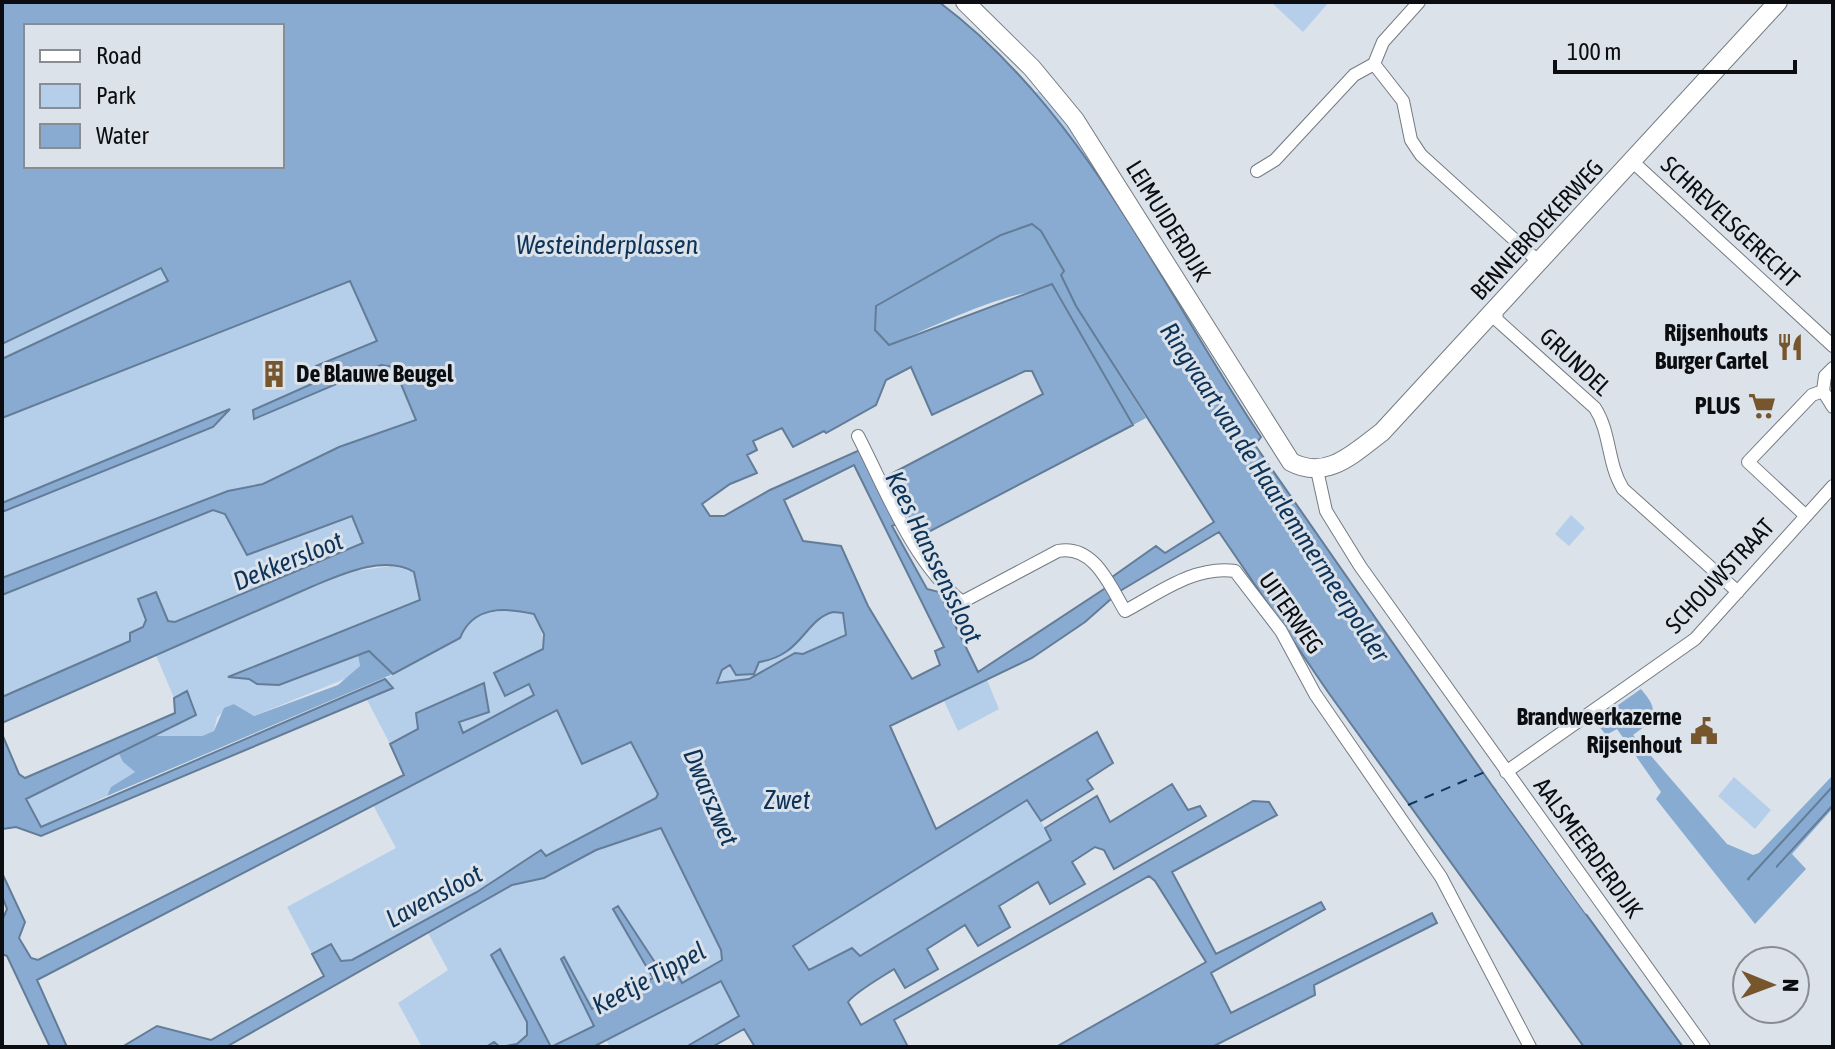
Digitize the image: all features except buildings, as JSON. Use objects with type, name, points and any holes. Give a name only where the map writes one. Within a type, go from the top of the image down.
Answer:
[{"type":"street","name":"LEIMUIDERDIJK","points":[[965,2],[1032,68],[1075,120],[1291,462],[1317,470]]},
{"type":"street","points":[[1257,171],[1275,160],[1354,75],[1374,64],[1383,42],[1419,2]]},
{"type":"street","name":"BENNEBROEKERWEG","points":[[1317,470],[1348,458],[1382,432],[1778,2]]},
{"type":"street","points":[[1374,64],[1403,101],[1411,140],[1421,155],[1539,262]]},
{"type":"street","name":"SCHREVELSGERECHT","points":[[1633,162],[1690,219],[1833,346]]},
{"type":"street","name":"GRUNDEL","points":[[1496,311],[1497,320],[1595,408],[1604,421],[1615,476],[1623,489],[1738,592]]},
{"type":"street","points":[[1833,368],[1825,376],[1823,391],[1833,407]]},
{"type":"street","points":[[1806,516],[1748,462],[1812,395],[1823,391]]},
{"type":"street","name":"UITERWEG","points":[[858,436],[916,547],[944,587],[962,602],[1058,551],[1070,549],[1088,557],[1106,579],[1125,611],[1198,573],[1216,568],[1235,571],[1281,631],[1315,694],[1441,877],[1530,1047]]},
{"type":"street","name":"AALSMEERDERDIJK","points":[[1317,470],[1326,511],[1334,527],[1704,1047]]},
{"type":"street","name":"SCHOUWSTRAAT","points":[[1506,772],[1678,652],[1738,592],[1833,486]]},
{"type":"green space","points":[[1271,2],[1329,2],[1303,32]]},
{"type":"green space","points":[[1034,92],[1043,92],[1114,192],[1112,200]]},
{"type":"green space","points":[[161,267],[168,281],[2,359],[2,344]]},
{"type":"green space","points":[[350,281],[378,341],[317,366],[314,383],[253,410],[254,419],[381,365],[394,366],[417,420],[339,447],[263,484],[228,491],[2,578],[2,512],[213,427],[228,410],[2,503],[2,418]]},
{"type":"green space","points":[[213,510],[225,514],[247,555],[352,516],[363,543],[174,622],[168,621],[156,592],[138,599],[146,620],[130,641],[2,697],[2,595]]},
{"type":"green space","points":[[1571,515],[1585,528],[1569,546],[1555,534]]},
{"type":"green space","points":[[392,566],[415,572],[420,600],[228,677],[279,685],[358,655],[360,666],[352,676],[254,716],[234,704],[217,717],[214,731],[202,736],[152,736],[196,715],[187,691],[174,698],[156,655],[348,572]]},
{"type":"green space","points":[[516,610],[535,614],[542,633],[540,657],[529,684],[534,695],[462,733],[459,722],[416,714],[419,729],[390,744],[366,698],[392,689],[385,679],[460,638],[475,617],[489,612]]},
{"type":"green space","points":[[843,613],[846,635],[803,654],[795,653],[749,679],[717,683],[719,675],[730,666],[779,657],[823,615]]},
{"type":"green space","points":[[987,680],[999,709],[958,731],[944,701]]},
{"type":"green space","points":[[557,709],[582,763],[631,742],[658,794],[656,798],[545,857],[541,850],[477,892],[352,960],[341,961],[331,944],[312,954],[287,907],[396,848],[373,805]]},
{"type":"green space","points":[[118,752],[123,762],[135,772],[111,787],[107,796],[41,827],[25,799]]},
{"type":"green space","points":[[1734,777],[1771,810],[1755,829],[1718,796]]},
{"type":"green space","points":[[1027,800],[1052,839],[860,957],[820,964],[809,970],[793,945]]},
{"type":"green space","points":[[661,828],[721,950],[722,959],[682,984],[658,968],[618,907],[614,910],[653,978],[591,1009],[564,957],[561,959],[594,1026],[551,1047],[500,949],[491,956],[527,1023],[527,1035],[517,1044],[500,1047],[494,1042],[486,1047],[422,1047],[398,1003],[448,970],[427,931],[512,885],[544,878],[596,850]]},
{"type":"green space","points":[[721,981],[739,1016],[686,1047],[610,1047],[606,1040]]},
{"type":"shaded area","points":[[1032,223],[1041,231],[1064,272],[1061,275],[1076,306],[1146,418],[1133,425],[1057,291],[1041,290],[998,301],[889,345],[875,330],[875,306],[1001,235]]},
{"type":"shaded area","points":[[369,651],[393,674],[107,796],[111,787],[135,772],[123,762],[118,752],[152,736],[202,736],[214,731],[224,708],[234,704],[254,716],[338,685],[360,666],[358,655]]},
{"type":"shaded area","points":[[1641,689],[1651,704],[1653,716],[1652,721],[1633,735],[1727,844],[1753,855],[1759,853],[1833,775],[1833,808],[1792,854],[1806,869],[1755,924],[1656,799],[1661,792],[1617,729],[1606,735],[1595,721]]},
{"type":"water","points":[[2,2],[939,2],[991,46],[1037,95],[1079,149],[1118,205],[1261,437],[1255,445],[1491,784],[1683,1047],[1584,1047],[1328,692],[1219,532],[1120,591],[1085,622],[1032,658],[890,726],[936,829],[1097,732],[1113,763],[1087,780],[1093,789],[1041,821],[1027,800],[793,946],[809,970],[852,948],[860,956],[1051,840],[1045,828],[1097,796],[1110,822],[1172,784],[1188,810],[1200,806],[1206,816],[1114,869],[1104,850],[1095,847],[1072,862],[1085,884],[1050,904],[1038,882],[999,906],[1010,927],[978,946],[965,925],[927,949],[938,969],[905,988],[894,969],[851,998],[848,1002],[861,1025],[1253,801],[1269,802],[1277,815],[1172,872],[1216,954],[1321,902],[1325,909],[1211,973],[1231,1013],[1432,913],[1437,923],[1314,985],[1315,995],[1212,1047],[1056,1047],[1206,962],[1149,876],[894,1020],[908,1047],[755,1047],[744,1029],[712,1047],[686,1047],[739,1016],[721,981],[593,1047],[551,1047],[594,1026],[561,959],[564,957],[592,1009],[653,978],[613,909],[618,906],[658,967],[670,961],[682,983],[722,960],[721,950],[661,828],[596,850],[544,878],[512,885],[226,1047],[122,1047],[157,1026],[211,1040],[324,976],[312,954],[331,944],[341,961],[352,960],[477,892],[541,850],[546,856],[656,798],[658,794],[631,742],[582,764],[557,710],[37,980],[67,1047],[50,1047],[7,956],[2,954],[2,921],[7,909],[2,896],[2,873],[25,922],[19,938],[31,958],[38,960],[404,775],[390,744],[418,729],[416,713],[484,683],[489,712],[459,722],[463,733],[534,695],[529,684],[505,696],[494,673],[543,649],[544,634],[534,614],[501,610],[481,614],[466,627],[460,638],[393,674],[369,651],[279,685],[257,684],[249,679],[228,677],[420,600],[414,572],[402,567],[376,566],[348,572],[311,587],[2,723],[2,697],[130,641],[130,633],[143,627],[146,620],[138,599],[156,592],[168,621],[175,622],[363,543],[352,516],[247,555],[225,514],[213,510],[2,595],[2,578],[228,491],[263,484],[339,447],[416,420],[394,367],[381,365],[254,419],[253,410],[314,383],[316,366],[377,341],[350,281],[2,418],[2,359],[168,281],[161,268],[2,344]],"holes":[[[1032,224],[1041,231],[1064,271],[1061,275],[1076,306],[1214,522],[1165,553],[1156,546],[1112,577],[1114,581],[1104,589],[978,672],[939,592],[927,589],[892,526],[899,523],[862,449],[770,490],[724,516],[710,516],[702,504],[730,484],[757,473],[747,455],[757,450],[753,441],[782,428],[793,447],[824,431],[826,433],[876,405],[886,380],[911,367],[932,415],[1025,371],[1032,371],[1043,394],[889,475],[919,537],[1133,425],[1052,284],[889,345],[875,330],[876,306],[1001,235]],[[854,465],[944,647],[935,651],[940,665],[912,679],[868,606],[841,546],[803,541],[784,500]],[[833,612],[843,613],[846,635],[803,654],[795,653],[749,679],[717,683],[722,670],[730,665],[736,675],[754,674],[759,662],[785,653],[816,622]]]},
{"type":"water","points":[[230,409],[213,427],[2,512],[2,503]]},
{"type":"water","points":[[385,679],[393,688],[41,836],[16,827],[2,829],[2,734],[19,774],[25,778],[175,713],[174,698],[187,691],[196,715],[26,799],[41,827]]},
{"type":"water","points":[[1833,786],[1833,805],[1758,887],[1748,879]]},
{"type":"water","points":[[500,949],[551,1047],[500,1047],[517,1044],[527,1035],[527,1022],[491,955]]},
{"type":"pier","points":[[1499,789],[1589,912],[1586,914],[1497,791]]},
{"type":"waterway","points":[[1746,896],[1769,870]]},
{"type":"ferry route","points":[[1408,805],[1485,772]]},
{"type":"place","name":"Rijsenhouts Burger Cartel","points":[[1790,347]]},
{"type":"place","name":"De Blauwe Beugel","points":[[274,374]]},
{"type":"place","name":"PLUS","points":[[1762,406]]},
{"type":"place","name":"Brandweerkazerne Rijsenhout","points":[[1704,731]]},
{"type":"water label","name":"Westeinderplassen","points":[[607,245]]},
{"type":"water label","name":"Ringvaart van de Haarlemmermeerpolder","points":[[1275,492]]},
{"type":"water label","name":"Kees Hanssenssloot","points":[[934,557]]},
{"type":"water label","name":"Dekkersloot","points":[[288,561]]},
{"type":"water label","name":"Dwarszwet","points":[[711,797]]},
{"type":"water label","name":"Zwet","points":[[787,800]]},
{"type":"water label","name":"Lavensloot","points":[[434,896]]},
{"type":"water label","name":"Keetje Tippel","points":[[649,978]]}]
